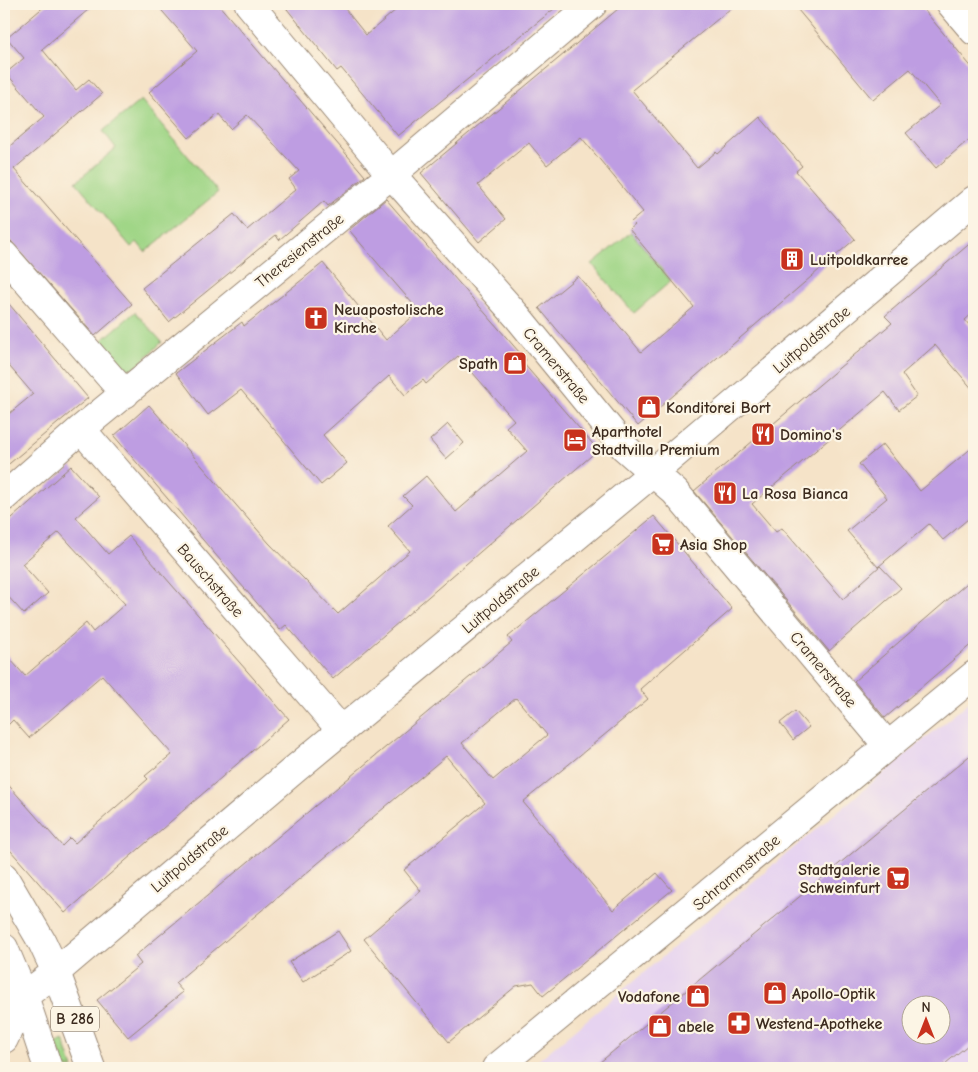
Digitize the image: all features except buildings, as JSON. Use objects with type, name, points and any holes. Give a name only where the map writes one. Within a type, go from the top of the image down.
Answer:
[{"type":"street","name":"Cramerstraße","points":[[249,4],[391,175],[516,316],[624,447],[675,492],[888,746]]},
{"type":"street","name":"Theresienstraße","points":[[4,497],[81,429],[391,175],[593,4]]},
{"type":"street","points":[[951,4],[974,31]]},
{"type":"street","name":"Luitpoldstraße","points":[[4,1039],[14,1002],[56,972],[341,730],[654,472],[974,200]]},
{"type":"street","points":[[4,255],[125,394]]},
{"type":"street","name":"Bauschstraße","points":[[81,429],[341,730]]},
{"type":"street","name":"Schrammstraße","points":[[496,1068],[974,675]]},
{"type":"street","name":"B 286","points":[[4,877],[42,942],[56,972],[91,1068]]},
{"type":"street","name":"B 286","points":[[4,948],[14,1002],[48,1068]]},
{"type":"shaded area","name":"Stadtgalerie Schweinfurt","points":[[974,698],[974,1068],[529,1068]]},
{"type":"green space","points":[[141,100],[218,192],[145,252],[137,242],[131,247],[76,182],[116,148],[103,131]]},
{"type":"green space","points":[[631,232],[671,281],[634,313],[592,264]]},
{"type":"green space","points":[[135,312],[162,342],[135,368],[126,369],[100,342]]},
{"type":"green space","points":[[63,1039],[73,1068],[65,1068],[56,1043]]},
{"type":"place","name":"Luitpoldkarree","points":[[792,259]]},
{"type":"place","name":"Neuapostolische Kirche","points":[[316,318]]},
{"type":"place","name":"Spath","points":[[515,363]]},
{"type":"place","name":"Konditorei Bort","points":[[649,407]]},
{"type":"place","name":"Domino's","points":[[763,434]]},
{"type":"place","name":"Aparthotel Stadtvilla Premium","points":[[575,440]]},
{"type":"place","name":"La Rosa Bianca","points":[[725,493]]},
{"type":"place","name":"Asia Shop","points":[[663,544]]},
{"type":"place","name":"Stadtgalerie Schweinfurt","points":[[898,878]]},
{"type":"place","name":"Apollo-Optik","points":[[775,993]]},
{"type":"place","name":"Vodafone","points":[[698,996]]},
{"type":"place","name":"Westend-Apotheke","points":[[739,1023]]},
{"type":"place","name":"abele","points":[[660,1026]]}]
